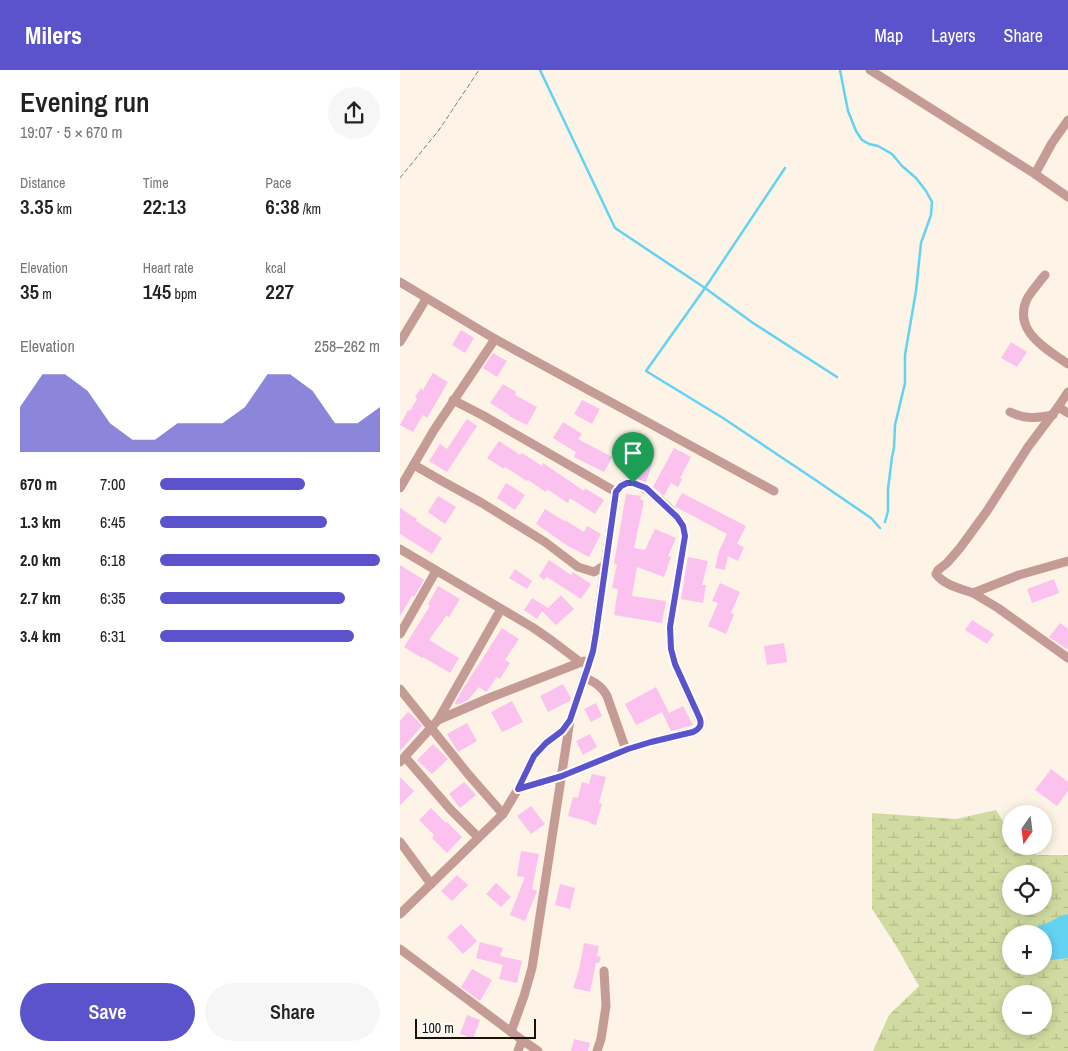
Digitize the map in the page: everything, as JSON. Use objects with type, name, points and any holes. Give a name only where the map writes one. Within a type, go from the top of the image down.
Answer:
[{"type":"street","points":[[870,70],[1035,174],[1068,197]]},
{"type":"street","points":[[1035,174],[1052,143],[1068,120]]},
{"type":"street","points":[[1045,275],[1029,297],[1024,312],[1024,323],[1028,332],[1068,364]]},
{"type":"street","points":[[400,282],[495,339],[774,491]]},
{"type":"street","points":[[400,342],[426,299]]},
{"type":"street","points":[[400,488],[453,400],[495,339]]},
{"type":"street","points":[[1068,392],[1028,447],[987,511],[960,548],[936,572],[937,576],[943,580],[973,593],[998,608],[1068,658]]},
{"type":"street","points":[[453,400],[616,492]]},
{"type":"street","points":[[1058,407],[1068,413]]},
{"type":"street","points":[[1010,412],[1024,418],[1053,415]]},
{"type":"street","points":[[414,465],[482,503],[538,538],[578,567],[594,572],[605,565]]},
{"type":"street","points":[[511,1032],[532,968],[562,776],[570,720],[596,633],[616,492],[627,483],[633,483],[646,488],[677,517],[683,526],[685,536],[670,627],[670,644],[675,664],[701,723],[700,727],[693,732],[626,750],[562,776],[518,789]]},
{"type":"street","points":[[400,549],[545,635],[580,662]]},
{"type":"street","points":[[973,593],[1068,561]]},
{"type":"street","points":[[400,634],[436,571]]},
{"type":"street","points":[[478,837],[402,759],[438,720],[500,609]]},
{"type":"street","points":[[438,720],[590,658]]},
{"type":"street","points":[[584,677],[603,689],[626,750]]},
{"type":"street","points":[[400,689],[468,774],[503,814]]},
{"type":"street","points":[[400,914],[503,814],[534,756],[546,743],[562,731],[570,720]]},
{"type":"street","points":[[400,842],[431,884]]},
{"type":"street","points":[[400,949],[538,1051]]},
{"type":"street","points":[[597,1051],[601,1039],[606,1006],[604,971]]},
{"type":"street","points":[[518,1051],[522,1040]]},
{"type":"path","points":[[400,178],[439,130],[479,70]]},
{"type":"green space","points":[[996,810],[1002,820],[1002,855],[1068,855],[1068,1051],[873,1051],[889,1015],[919,986],[872,909],[872,813],[956,819]]},
{"type":"water","points":[[1068,914],[1068,958],[1052,960],[1052,925],[1041,925]]},
{"type":"building","points":[[461,330],[474,338],[465,353],[452,345]]},
{"type":"building","points":[[1011,342],[1027,352],[1017,367],[1001,358]]},
{"type":"building","points":[[493,353],[507,361],[497,377],[483,368]]},
{"type":"building","points":[[433,373],[448,382],[427,418],[423,415],[413,432],[400,425],[408,410],[410,411],[417,399],[415,397],[421,388],[423,390]]},
{"type":"building","points":[[503,384],[516,392],[515,395],[537,407],[527,425],[490,403]]},
{"type":"building","points":[[582,400],[600,409],[592,424],[574,414]]},
{"type":"building","points":[[467,419],[477,426],[447,472],[429,461],[440,444],[447,449]]},
{"type":"building","points":[[563,422],[582,434],[578,439],[612,457],[604,472],[574,457],[576,452],[553,438]]},
{"type":"building","points":[[499,441],[520,455],[522,453],[542,466],[543,463],[584,491],[585,488],[604,500],[595,514],[570,498],[568,503],[547,489],[546,492],[487,458]]},
{"type":"building","points":[[674,448],[691,457],[680,478],[682,479],[678,487],[671,483],[664,496],[653,487]]},
{"type":"building","points":[[634,455],[653,461],[646,482],[628,476]]},
{"type":"building","points":[[506,483],[525,495],[515,510],[497,498]]},
{"type":"building","points":[[682,493],[746,526],[737,544],[744,547],[738,561],[728,556],[725,570],[715,568],[719,551],[727,534],[676,507]]},
{"type":"building","points":[[626,494],[641,496],[640,499],[644,501],[634,548],[645,550],[655,529],[676,538],[668,556],[671,557],[664,577],[637,567],[632,596],[666,601],[662,623],[614,615],[618,589],[612,588],[617,564],[614,564]]},
{"type":"building","points":[[438,496],[456,507],[445,524],[428,512]]},
{"type":"building","points":[[400,508],[442,538],[432,554],[400,534]]},
{"type":"building","points":[[545,509],[584,532],[587,526],[601,534],[589,557],[568,546],[536,524]]},
{"type":"building","points":[[688,557],[708,561],[702,585],[706,585],[703,603],[681,599]]},
{"type":"building","points":[[549,560],[571,575],[573,572],[591,584],[581,599],[547,577],[544,580],[539,576]]},
{"type":"building","points":[[400,565],[424,580],[400,616]]},
{"type":"building","points":[[515,569],[532,581],[527,589],[509,578]]},
{"type":"building","points":[[1054,579],[1059,593],[1032,603],[1027,589]]},
{"type":"building","points":[[720,583],[740,592],[731,613],[734,614],[726,634],[708,626],[718,603],[712,601]]},
{"type":"building","points":[[438,586],[460,599],[449,617],[446,616],[429,640],[459,658],[450,673],[404,647],[430,606],[428,604]]},
{"type":"building","points":[[561,595],[574,609],[556,625],[542,611],[537,619],[524,610],[532,598],[548,608]]},
{"type":"building","points":[[972,620],[994,634],[987,644],[965,630]]},
{"type":"building","points":[[1060,623],[1068,629],[1067,649],[1049,637]]},
{"type":"building","points":[[502,628],[519,639],[505,660],[510,663],[500,679],[497,677],[486,692],[479,687],[468,700],[457,705],[455,703],[464,687]]},
{"type":"building","points":[[784,643],[787,662],[767,665],[764,646]]},
{"type":"building","points":[[563,684],[571,698],[570,701],[548,712],[540,696]]},
{"type":"building","points":[[656,687],[669,713],[683,706],[693,725],[671,731],[662,712],[636,725],[625,704]]},
{"type":"building","points":[[512,701],[523,722],[502,732],[491,712]]},
{"type":"building","points":[[596,703],[602,716],[591,722],[584,709]]},
{"type":"building","points":[[408,712],[422,726],[400,751],[400,721]]},
{"type":"building","points":[[467,723],[477,741],[458,752],[447,734]]},
{"type":"building","points":[[590,734],[597,747],[583,755],[576,741]]},
{"type":"building","points":[[433,744],[448,759],[432,774],[417,760]]},
{"type":"building","points":[[1051,769],[1068,782],[1068,791],[1057,806],[1035,790]]},
{"type":"building","points":[[592,774],[606,777],[599,803],[602,804],[596,825],[568,816],[573,797],[578,798],[582,782],[589,784]]},
{"type":"building","points":[[400,777],[414,791],[400,805]]},
{"type":"building","points":[[464,782],[476,795],[460,808],[449,794]]},
{"type":"building","points":[[531,806],[545,824],[531,834],[517,816]]},
{"type":"building","points":[[431,808],[462,837],[447,853],[432,838],[434,835],[419,820]]},
{"type":"building","points":[[521,851],[539,854],[532,889],[537,891],[525,921],[510,915],[525,877],[517,876]]},
{"type":"building","points":[[457,875],[468,885],[452,901],[441,891]]},
{"type":"building","points":[[496,883],[511,897],[501,907],[486,894]]},
{"type":"building","points":[[560,884],[575,888],[570,909],[555,905]]},
{"type":"building","points":[[461,924],[477,941],[463,954],[447,937]]},
{"type":"building","points":[[480,942],[503,948],[500,956],[522,961],[517,983],[499,979],[503,965],[476,958]]},
{"type":"building","points":[[584,943],[599,946],[597,956],[601,957],[599,963],[596,963],[590,992],[573,988],[579,970]]},
{"type":"building","points":[[472,969],[492,980],[480,1001],[461,987]]},
{"type":"building","points":[[467,1015],[480,1020],[473,1039],[460,1034]]},
{"type":"building","points":[[574,1039],[590,1043],[588,1051],[571,1051]]},
{"type":"waterway","points":[[540,70],[615,228],[705,288],[753,323],[837,377]]},
{"type":"waterway","points":[[840,70],[848,111],[862,140],[892,154],[916,178],[932,202],[931,215],[921,243],[916,291],[905,355],[905,383],[895,425],[894,448],[888,489],[888,511],[885,522]]},
{"type":"waterway","points":[[785,168],[705,288],[646,371],[723,418],[817,481],[871,518],[880,528]]},
{"type":"route","points":[[633,483],[646,488],[658,498],[677,517],[683,526],[685,536],[670,627],[670,639],[675,664],[700,719],[700,727],[693,732],[628,749],[562,776],[518,789],[534,756],[546,743],[562,731],[570,720],[593,651],[616,492],[621,486],[633,483]]}]
